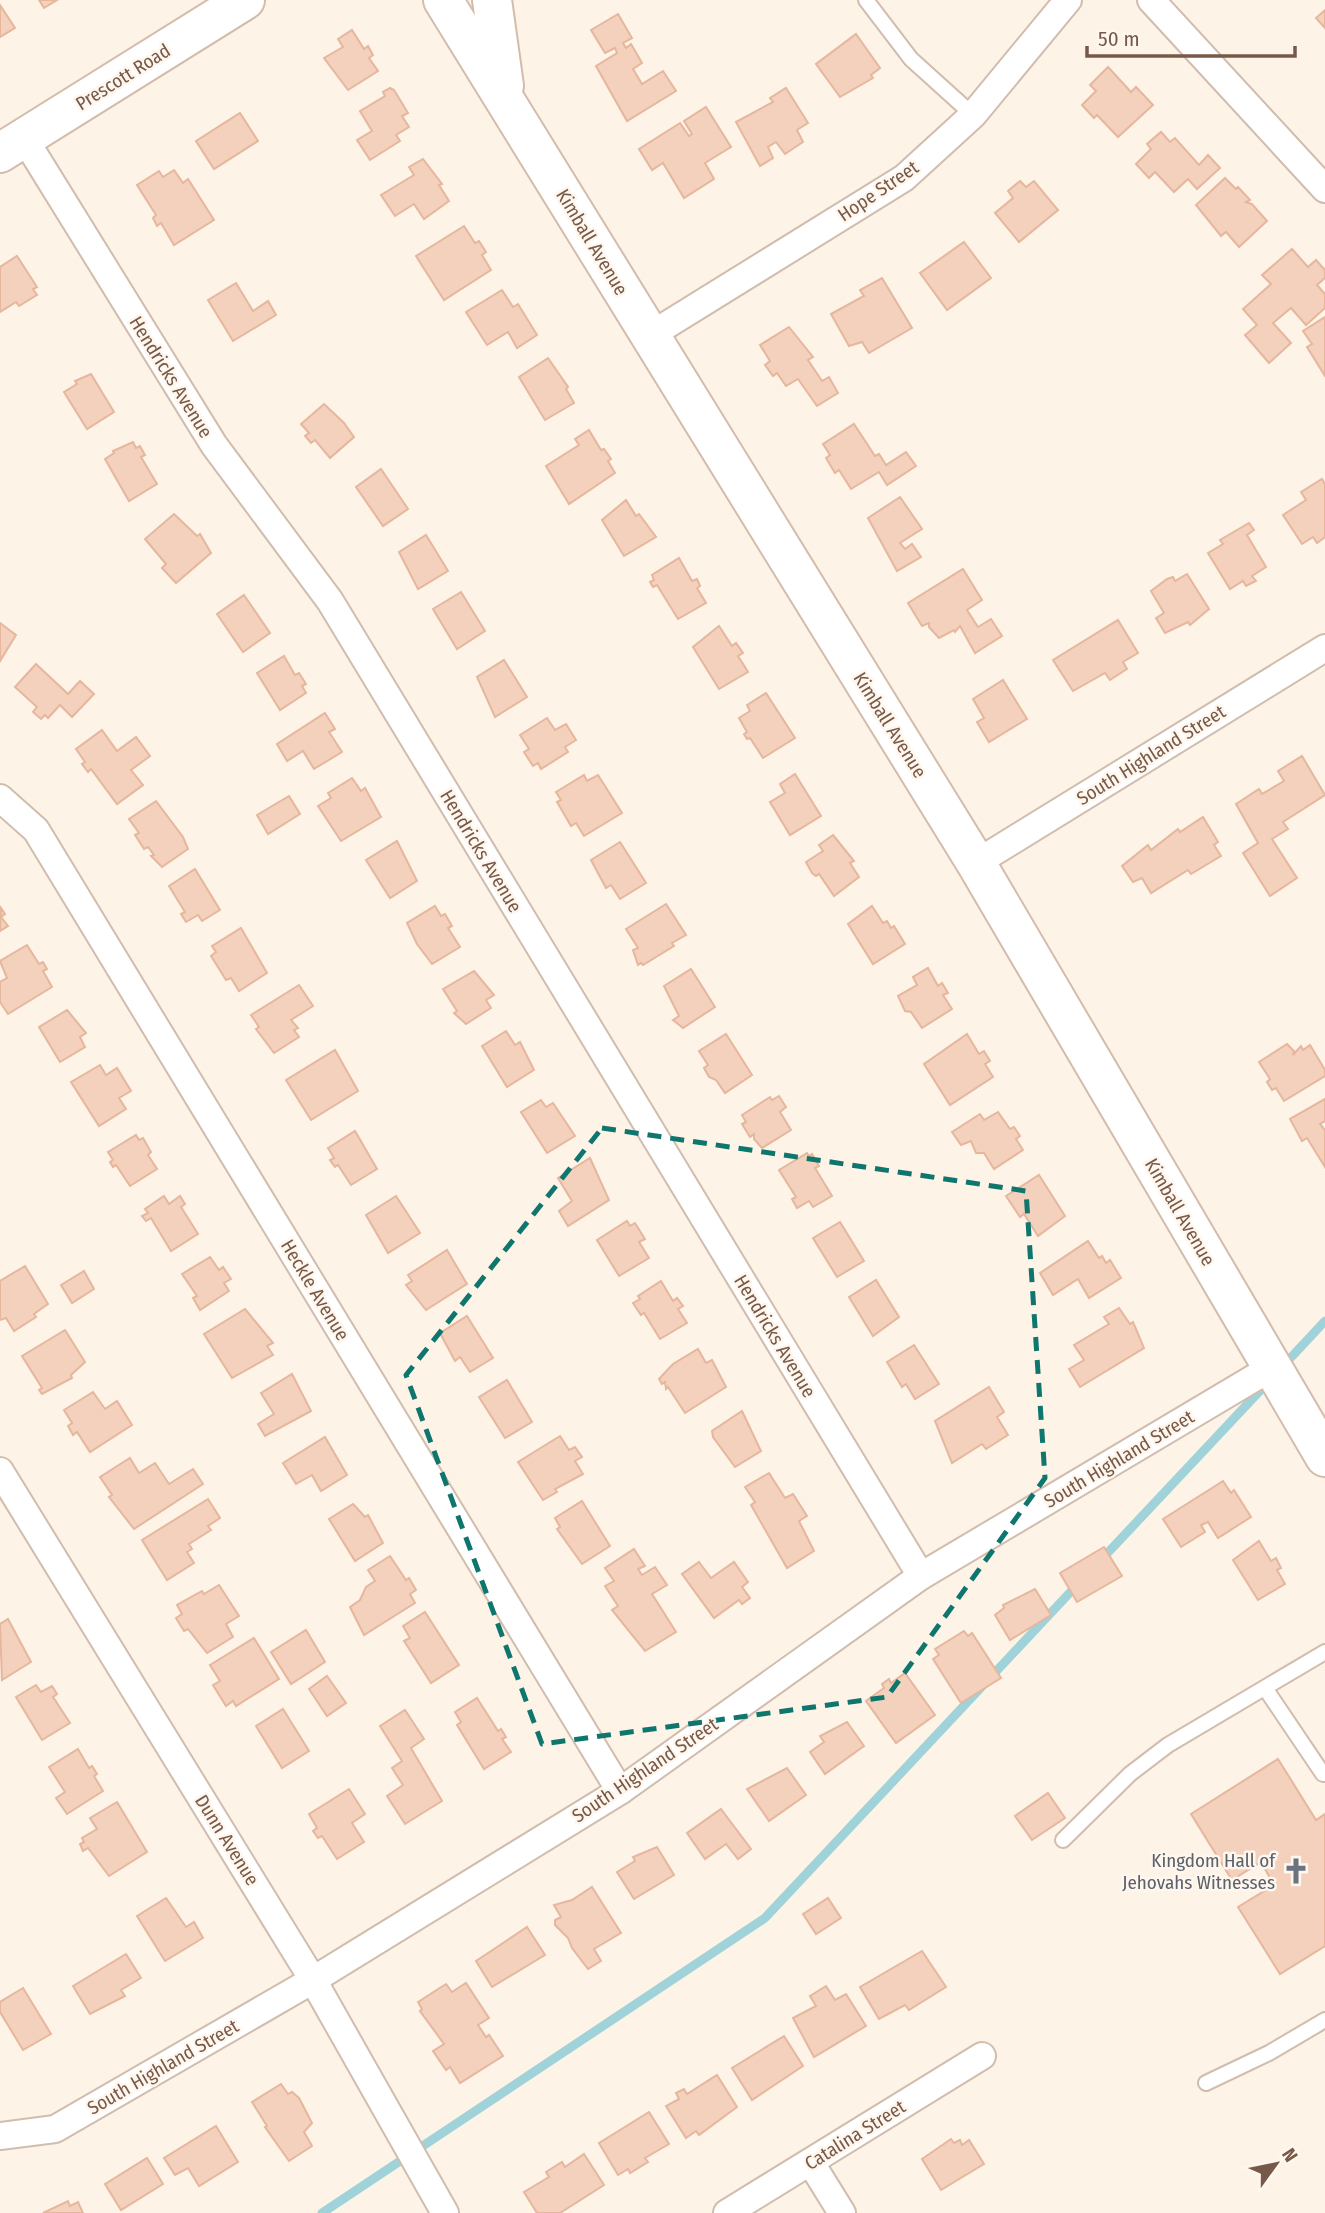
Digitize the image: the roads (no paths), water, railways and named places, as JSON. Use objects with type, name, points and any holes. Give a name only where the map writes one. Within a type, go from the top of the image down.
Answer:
[{"type":"main road","name":"Prescott Road","points":[[12,146],[245,0]]},
{"type":"main road","name":"Kimball Avenue","points":[[443,0],[506,98],[649,336],[976,863],[1325,1457]]},
{"type":"main road","points":[[492,0],[506,98]]},
{"type":"street","name":"Hope Street","points":[[649,336],[904,178],[973,114],[1069,0]]},
{"type":"street","points":[[1151,0],[1325,189]]},
{"type":"street","name":"Hendricks Avenue","points":[[12,146],[214,445],[337,613],[921,1576]]},
{"type":"street","name":"South Highland Street","points":[[976,863],[1325,648]]},
{"type":"street","name":"Heckle Avenue","points":[[0,797],[36,830],[620,1791]]},
{"type":"street","name":"South Highland Street","points":[[1,2136],[55,2129],[313,1980],[620,1791],[921,1576],[1271,1368]]},
{"type":"street","name":"Dunn Avenue","points":[[0,1471],[313,1980],[446,2213]]},
{"type":"street","name":"Catalina Street","points":[[727,2213],[982,2056]]},
{"type":"street","points":[[811,2163],[842,2213]]},
{"type":"lane","points":[[866,0],[911,59],[973,114]]},
{"type":"lane","points":[[1063,1840],[1130,1774],[1168,1745],[1325,1652]]},
{"type":"lane","points":[[1265,1688],[1324,1774]]},
{"type":"lane","points":[[1206,2083],[1269,2053],[1325,2020]]},
{"type":"waterway","points":[[1283,1366],[1325,1321]]},
{"type":"waterway","points":[[1101,1560],[1269,1381]]},
{"type":"waterway","points":[[322,2213],[765,1918],[1077,1585]]},
{"type":"place","name":"Kingdom Hall of Jehovahs Witnesses","points":[[1296,1871]]}]
